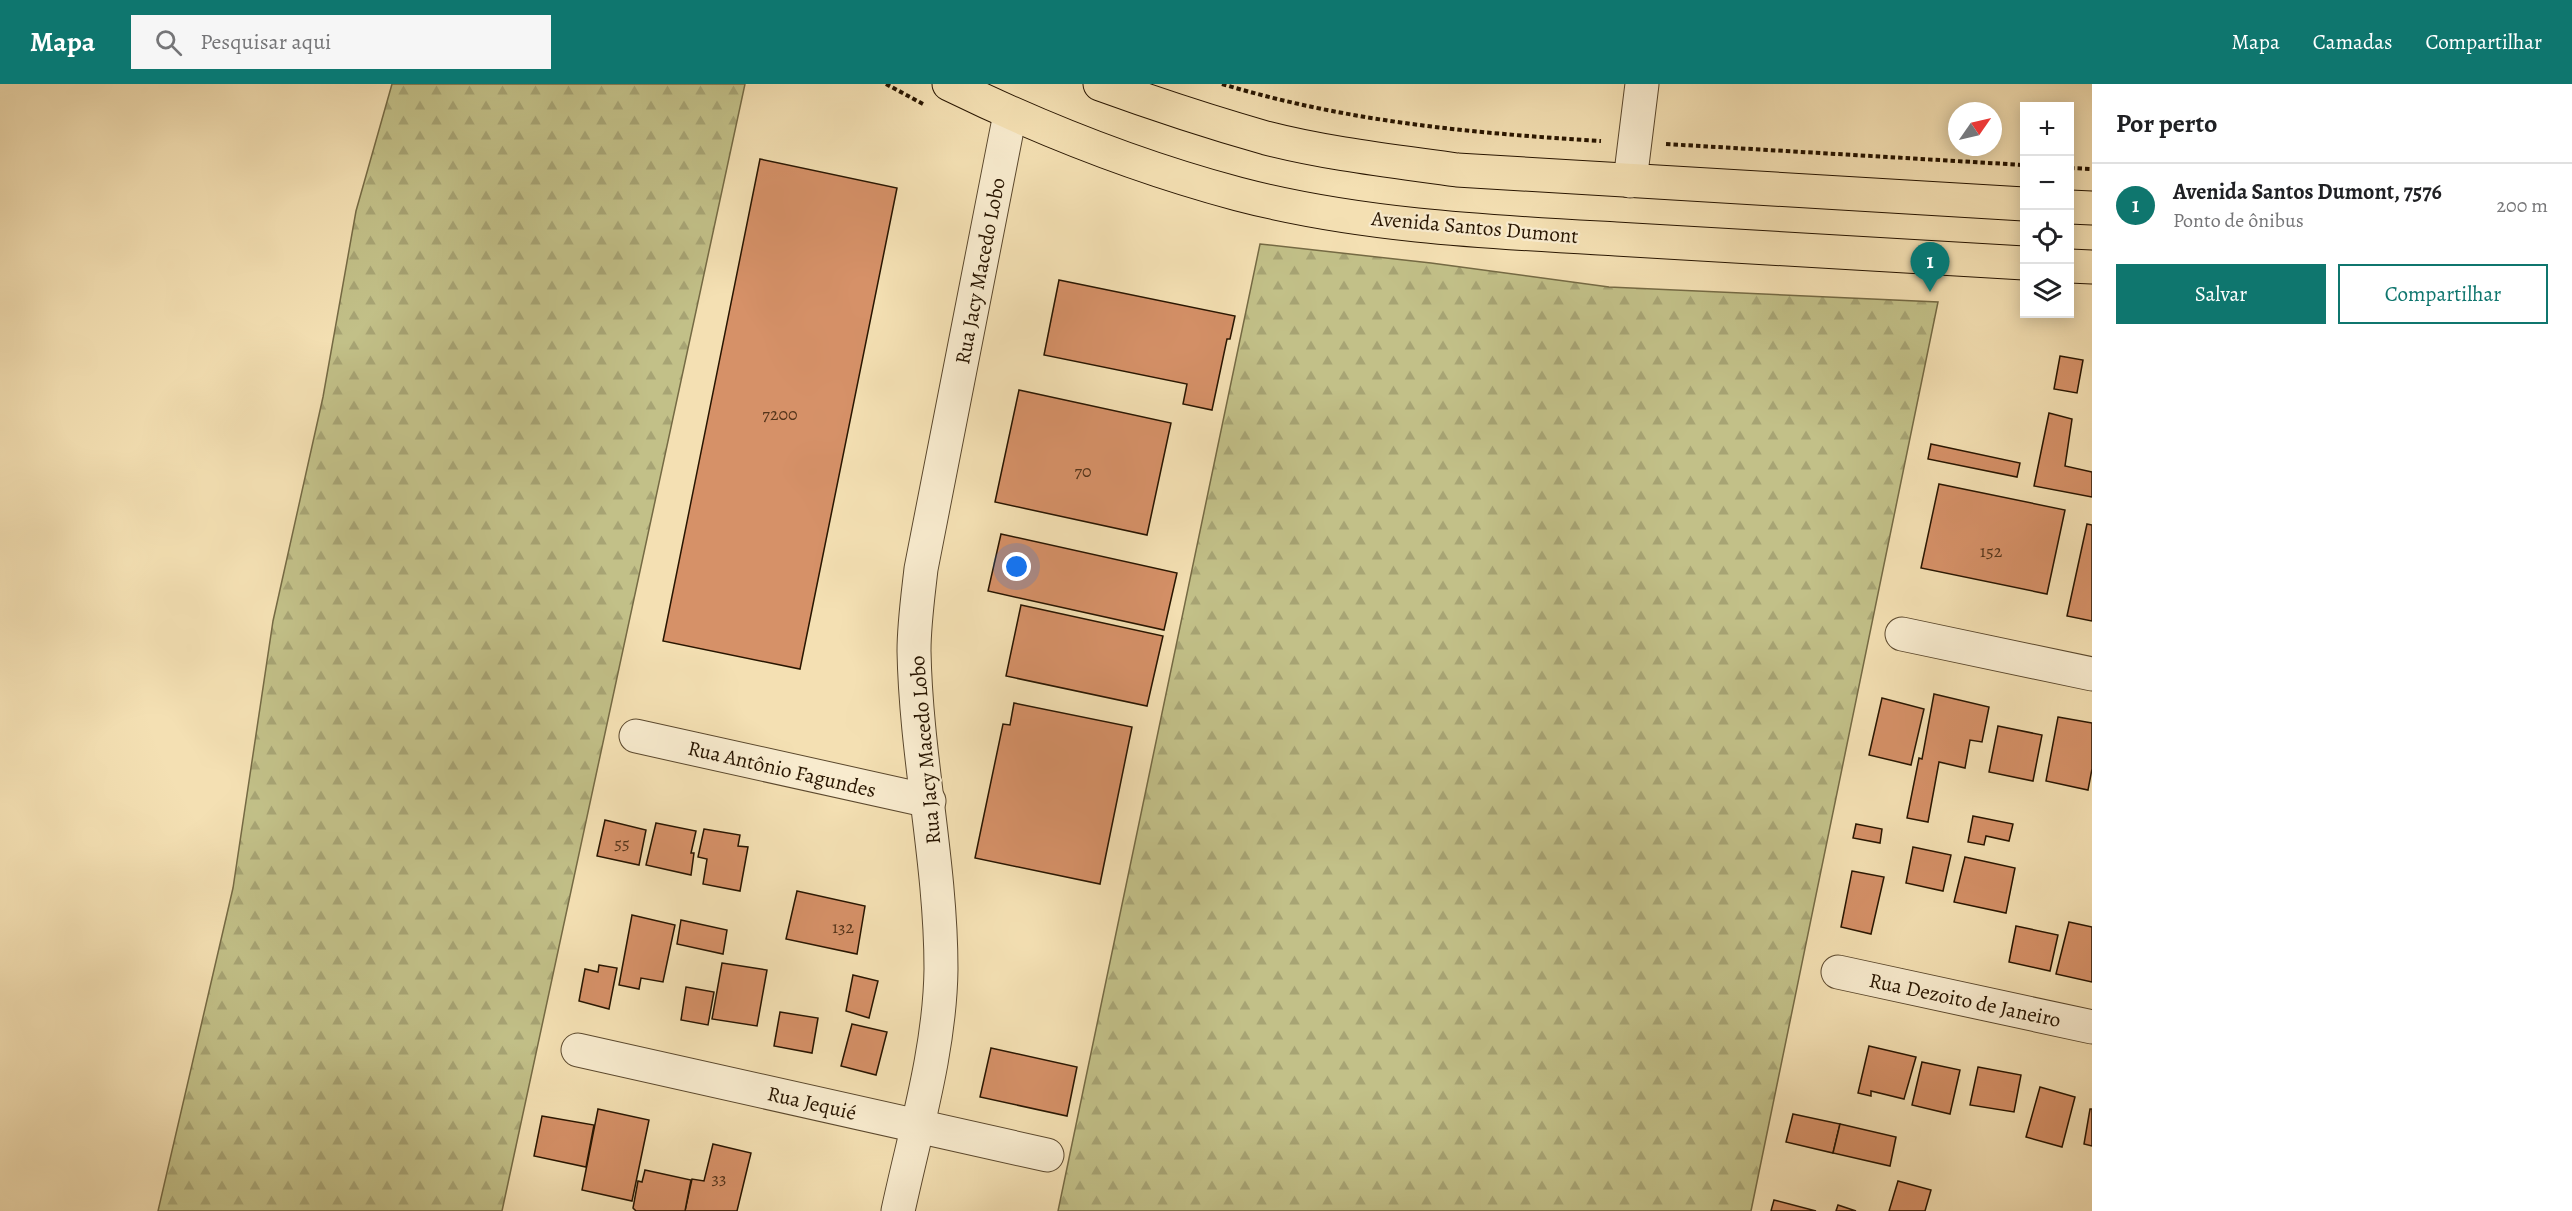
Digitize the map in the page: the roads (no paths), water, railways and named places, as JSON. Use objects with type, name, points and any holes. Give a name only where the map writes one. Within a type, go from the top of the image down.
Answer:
[{"type":"main road","name":"Avenida Santos Dumont","points":[[949,84],[1010,114],[1150,167],[1239,194],[1321,212],[1415,224],[1519,233],[2020,263]]},
{"type":"main road","points":[[1100,84],[1163,107],[1269,138],[1372,158],[1457,170],[2020,204]]},
{"type":"main road","points":[[2074,207],[2092,208]]},
{"type":"main road","points":[[2074,266],[2092,267]]},
{"type":"street","points":[[1630,181],[1642,84]]},
{"type":"street","name":"Rua Jacy Macedo Lobo","points":[[898,1211],[935,1037],[940,1000],[939,918],[929,801],[916,696],[914,649],[920,579],[1010,114]]},
{"type":"street","points":[[1902,634],[2092,674]]},
{"type":"street","name":"Rua Antônio Fagundes","points":[[636,736],[929,801]]},
{"type":"street","name":"Rua Dezoito de Janeiro","points":[[1838,972],[2092,1027]]},
{"type":"street","name":"Rua Jequié","points":[[578,1050],[1047,1155]]},
{"type":"place","name":"Avenida Santos Dumont, 7576","points":[[1930,292]]}]
